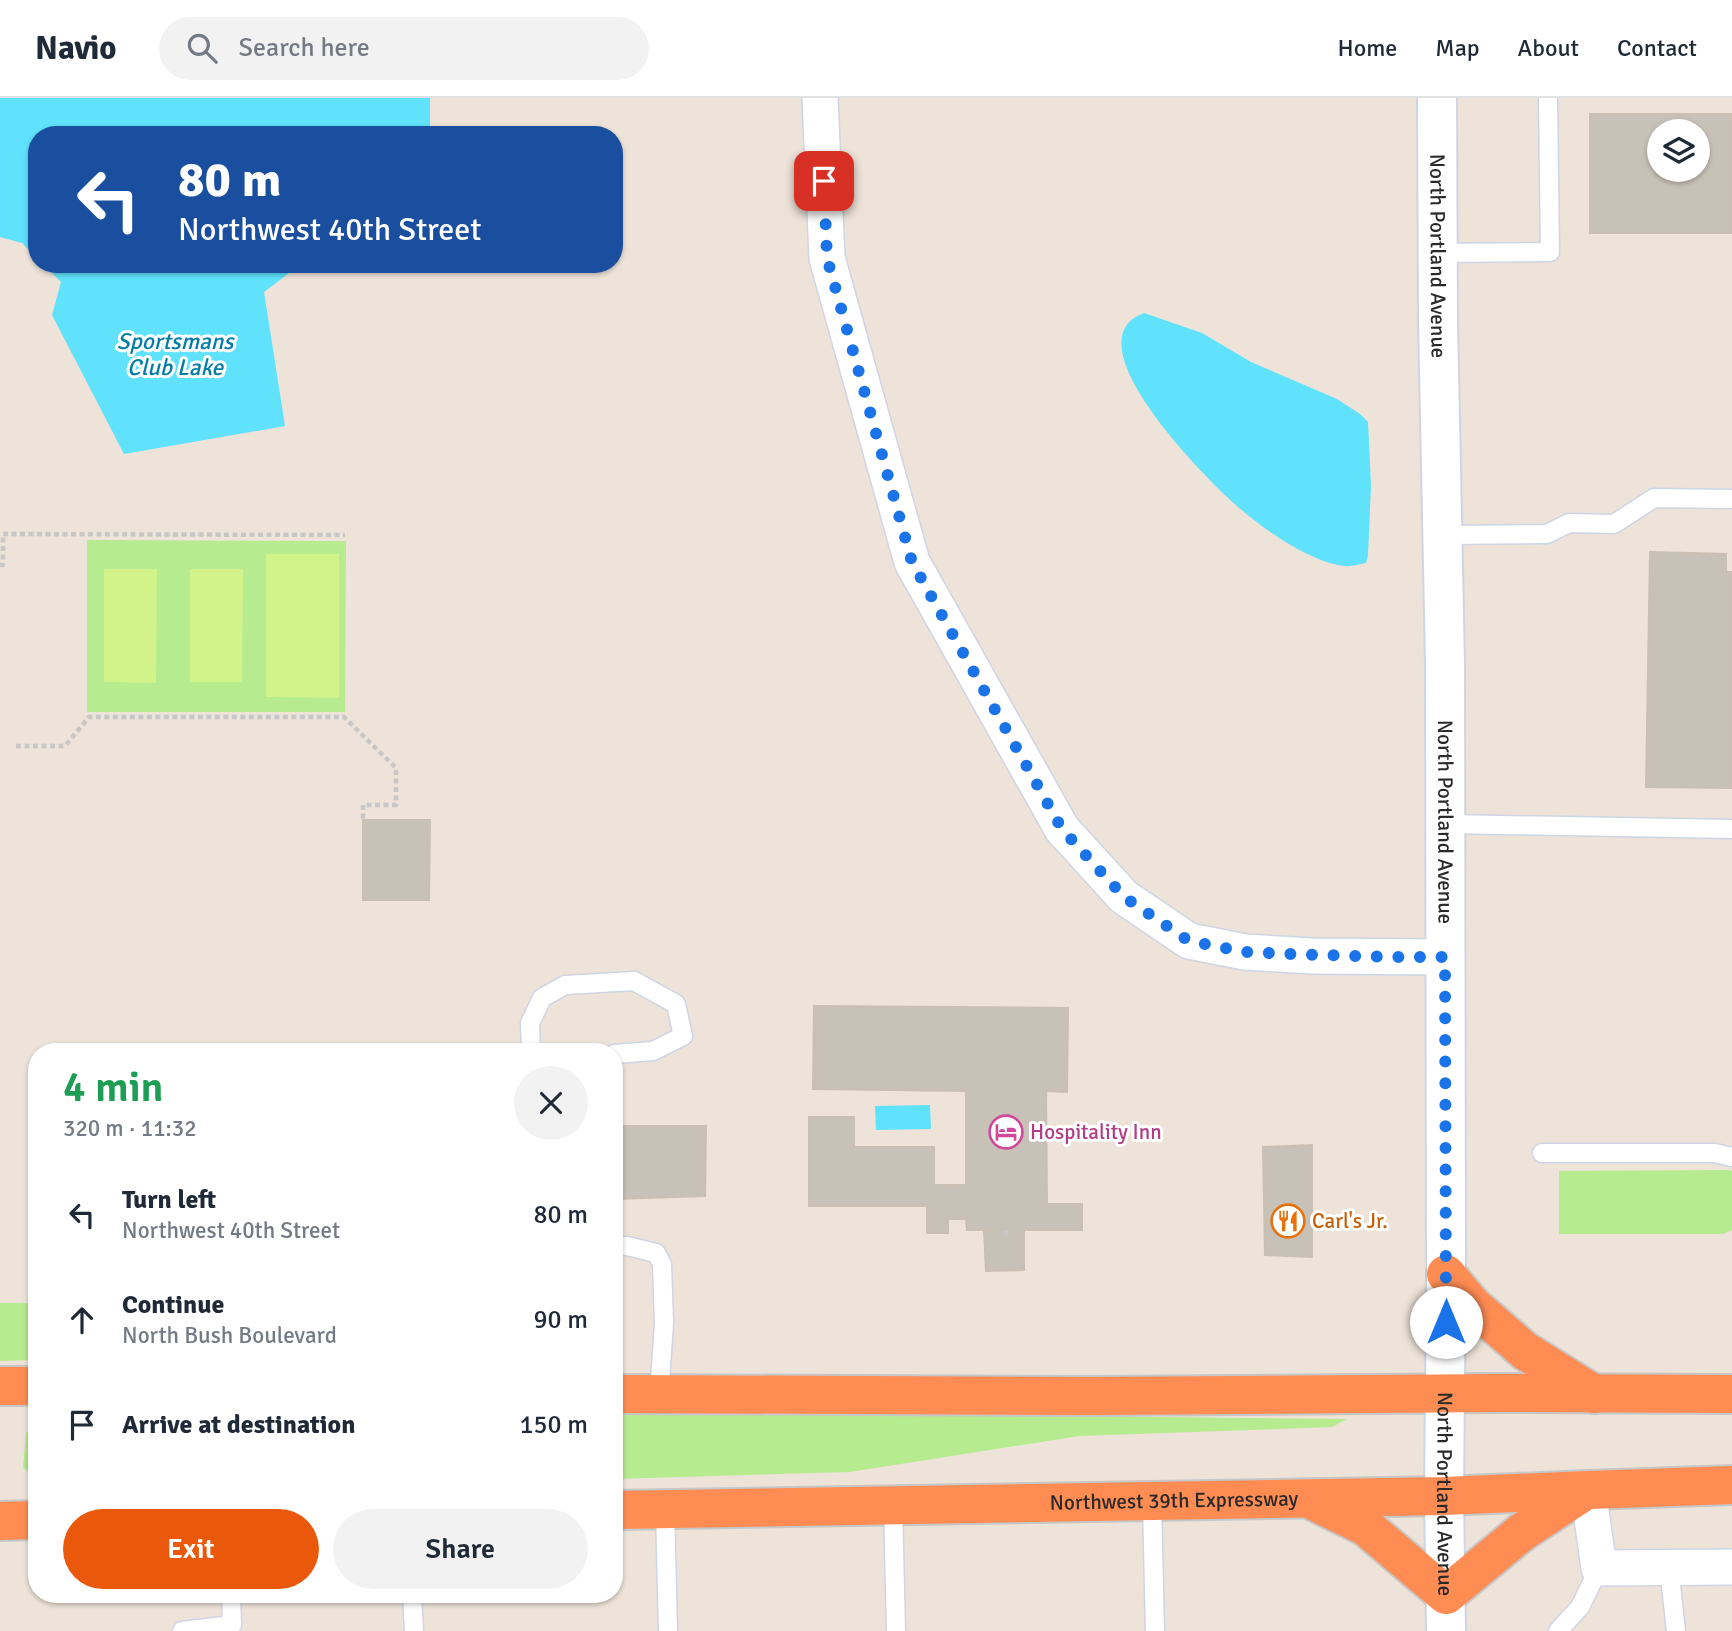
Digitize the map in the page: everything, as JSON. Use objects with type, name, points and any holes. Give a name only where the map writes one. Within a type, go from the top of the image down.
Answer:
[{"type":"highway","points":[[1446,1274],[1472,1305],[1525,1351],[1594,1394]]},
{"type":"highway","points":[[0,1386],[28,1387]]},
{"type":"highway","points":[[623,1394],[1732,1394]]},
{"type":"highway","name":"Northwest 39th Expressway","points":[[623,1510],[1444,1496],[1732,1485]]},
{"type":"highway","points":[[1306,1499],[1366,1527],[1446,1613],[1522,1532],[1588,1490]]},
{"type":"highway","points":[[0,1521],[28,1520]]},
{"type":"main road","name":"North Portland Avenue","points":[[1437,98],[1446,824],[1446,1613]]},
{"type":"street","points":[[820,98],[827,258],[912,562],[1062,829],[1124,897],[1189,941],[1245,952],[1445,957]]},
{"type":"street","points":[[1588,1490],[1599,1568],[1732,1567]]},
{"type":"lane","points":[[1438,253],[1550,252],[1548,98]]},
{"type":"lane","points":[[1443,535],[1547,534],[1569,523],[1614,524],[1654,498],[1732,499]]},
{"type":"lane","points":[[1446,824],[1732,829]]},
{"type":"lane","points":[[531,1043],[530,1023],[542,998],[565,985],[634,981],[676,1004],[683,1035],[653,1051],[623,1053]]},
{"type":"lane","points":[[1542,1153],[1715,1153],[1732,1157]]},
{"type":"lane","points":[[623,1245],[656,1253],[662,1264],[664,1322],[659,1395]]},
{"type":"lane","points":[[1152,1501],[1155,1631]]},
{"type":"lane","points":[[893,1505],[896,1631]]},
{"type":"lane","points":[[665,1510],[668,1631]]},
{"type":"lane","points":[[1558,1631],[1580,1607],[1599,1568]]},
{"type":"lane","points":[[1669,1568],[1676,1631]]},
{"type":"lane","points":[[182,1631],[236,1628],[232,1603]]},
{"type":"lane","points":[[412,1603],[414,1631]]},
{"type":"path","points":[[0,565],[3,565],[3,534],[92,537],[345,535]]},
{"type":"path","points":[[16,746],[65,746],[94,714],[344,717],[396,768],[396,804],[363,805],[363,819]]},
{"type":"green space","points":[[87,540],[346,541],[345,712],[87,712]]},
{"type":"green space","points":[[266,554],[339,554],[339,698],[266,697]]},
{"type":"green space","points":[[104,569],[157,569],[156,683],[104,682]]},
{"type":"green space","points":[[190,569],[243,569],[242,682],[190,682]]},
{"type":"green space","points":[[1559,1171],[1732,1171],[1732,1230],[1723,1234],[1559,1234]]},
{"type":"green space","points":[[0,1303],[28,1303],[28,1360],[0,1361]]},
{"type":"green space","points":[[623,1411],[1347,1419],[1332,1427],[1079,1436],[850,1472],[623,1479]]},
{"type":"green space","points":[[28,1432],[28,1472],[23,1468]]},
{"type":"water","points":[[0,98],[430,98],[430,126],[28,126],[28,249],[22,243],[0,237]]},
{"type":"water","name":"Sportsmans Club Lake","points":[[52,273],[289,273],[264,292],[285,426],[124,454],[52,315],[61,282]]},
{"type":"water","points":[[1144,313],[1202,333],[1251,362],[1337,399],[1368,422],[1371,486],[1366,563],[1347,566],[1333,564],[1291,545],[1235,504],[1191,460],[1147,405],[1130,376],[1122,349],[1125,328]]},
{"type":"water","points":[[930,1105],[931,1129],[876,1130],[875,1106]]},
{"type":"building","points":[[1590,114],[1732,114],[1732,233],[1590,233]]},
{"type":"building","points":[[1650,552],[1726,554],[1726,572],[1732,572],[1732,788],[1646,787]]},
{"type":"building","points":[[363,820],[430,820],[429,900],[363,900]]},
{"type":"building","name":"Hospitality Inn","points":[[814,1006],[1068,1008],[1067,1092],[1046,1091],[1047,1204],[1082,1204],[1082,1230],[967,1230],[966,1219],[948,1219],[948,1233],[927,1233],[927,1206],[809,1206],[809,1117],[854,1117],[854,1147],[934,1147],[934,1185],[966,1185],[966,1091],[813,1089]]},
{"type":"building","points":[[623,1126],[706,1126],[705,1196],[623,1199]]},
{"type":"building","name":"Carl's Jr.","points":[[1312,1145],[1312,1257],[1265,1255],[1263,1147]]},
{"type":"building","points":[[984,1230],[1024,1230],[1024,1270],[986,1271]]},
{"type":"place","name":"Hospitality Inn","points":[[1006,1132]]},
{"type":"place","name":"Carl's Jr.","points":[[1288,1221]]},
{"type":"route","points":[[824,181],[827,258],[912,562],[1062,829],[1124,897],[1189,941],[1245,952],[1312,956],[1445,957],[1446,1322]]}]
